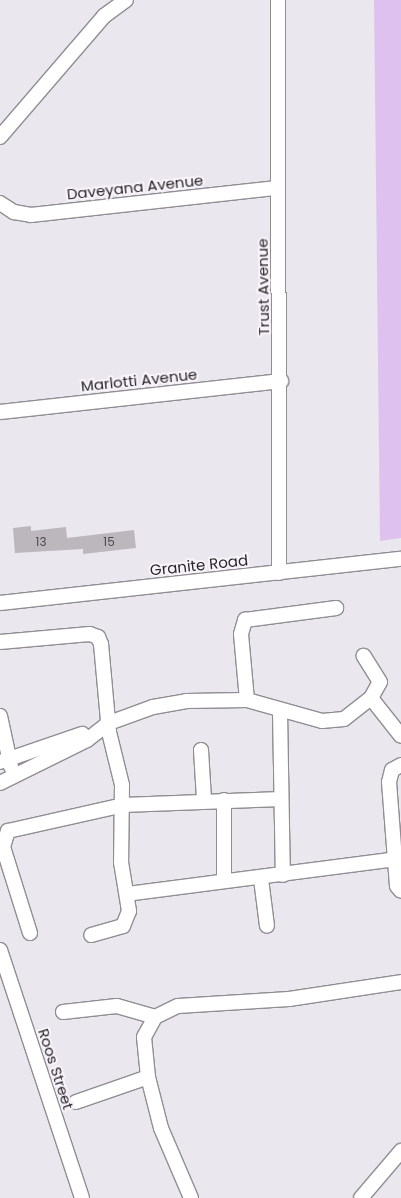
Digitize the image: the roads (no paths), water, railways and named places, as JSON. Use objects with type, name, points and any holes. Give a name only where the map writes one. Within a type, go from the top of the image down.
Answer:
[{"type":"street","points":[[0,137],[104,16],[126,0]]},
{"type":"street","name":"Trust Avenue","points":[[278,0],[277,188],[281,381],[279,573]]},
{"type":"street","name":"Daveyana Avenue","points":[[0,203],[14,212],[31,215],[277,188]]},
{"type":"street","name":"Marlotti Avenue","points":[[0,412],[281,381]]},
{"type":"street","name":"Granite Road","points":[[0,603],[401,559]]},
{"type":"street","points":[[247,700],[241,634],[245,620],[336,608]]},
{"type":"street","points":[[0,642],[90,634],[98,637],[109,723],[123,805],[120,862],[129,911],[123,926],[91,935]]},
{"type":"street","points":[[0,782],[14,777],[109,723],[186,701],[247,700],[280,711],[334,721],[352,715],[371,698],[380,678],[364,656]]},
{"type":"street","points":[[371,698],[401,736]]},
{"type":"street","points":[[280,711],[282,875]]},
{"type":"street","points":[[0,716],[5,760],[14,777]]},
{"type":"street","points":[[5,760],[96,732]]},
{"type":"street","points":[[201,750],[204,800]]},
{"type":"street","points":[[401,765],[392,770],[389,782],[395,859],[401,891]]},
{"type":"street","points":[[30,933],[3,847],[8,831],[123,805],[204,800],[281,800]]},
{"type":"street","points":[[224,800],[224,879]]},
{"type":"street","points":[[127,894],[224,879],[261,879],[395,859]]},
{"type":"street","points":[[261,879],[267,926]]},
{"type":"street","name":"Roos Street","points":[[0,950],[82,1198]]},
{"type":"street","points":[[191,1198],[161,1128],[148,1077],[144,1037],[155,1017],[178,1006],[289,999],[401,982]]},
{"type":"street","points":[[63,1012],[117,1006],[155,1017]]},
{"type":"street","points":[[76,1102],[148,1077]]},
{"type":"street","points":[[361,1198],[401,1151]]}]
